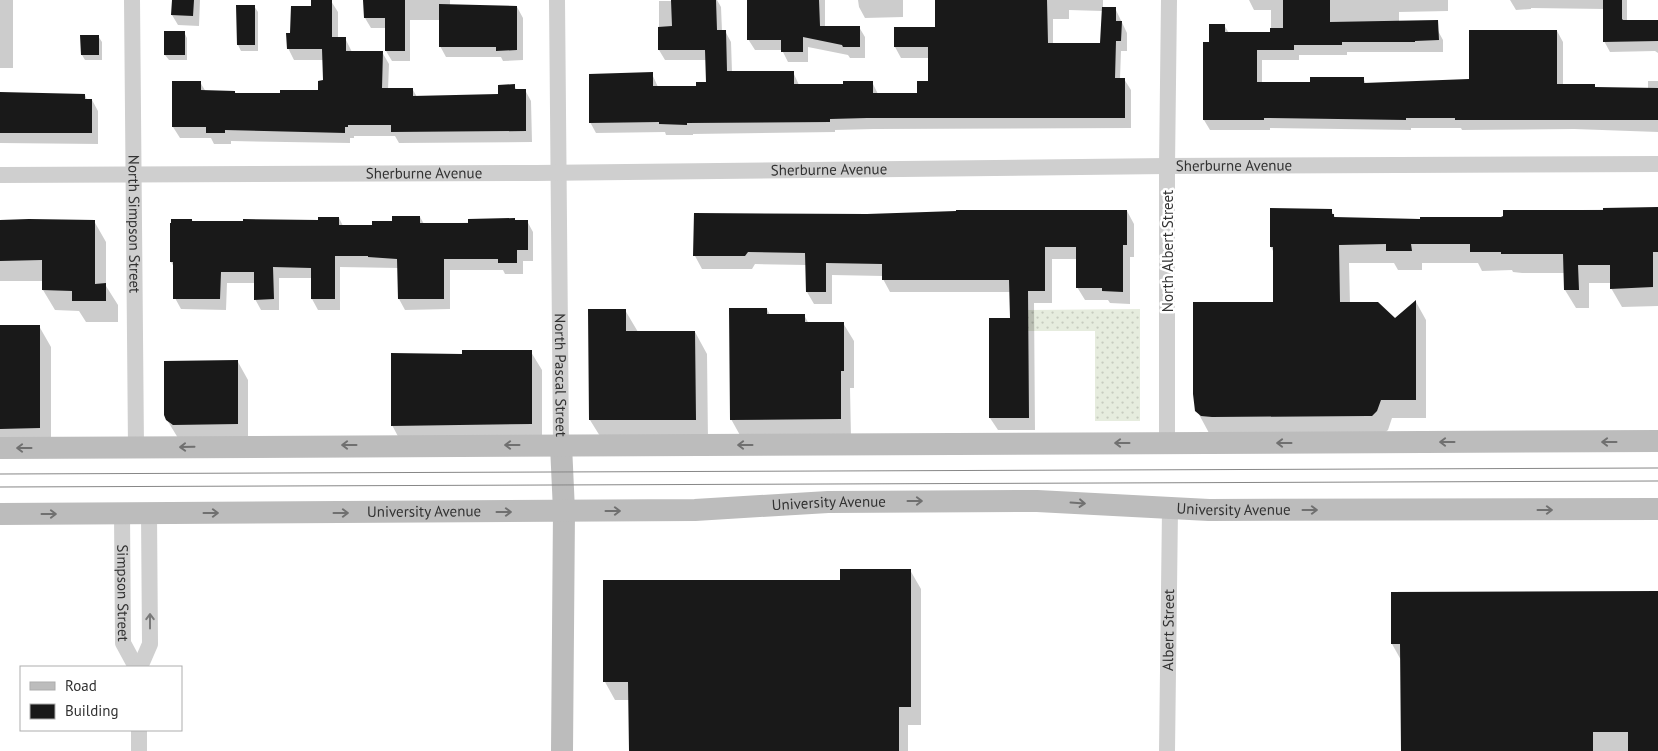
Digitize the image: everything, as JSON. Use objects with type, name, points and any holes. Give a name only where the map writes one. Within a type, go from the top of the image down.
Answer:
[{"type":"main road","points":[[0,448],[1658,441]]},
{"type":"main road","name":"North Pascal Street","points":[[561,445],[564,511],[562,751]]},
{"type":"main road","name":"University Avenue","points":[[0,514],[695,510],[828,502],[1037,501],[1209,510],[1658,509]]},
{"type":"street","name":"North Simpson Street","points":[[132,0],[136,447]]},
{"type":"street","name":"North Pascal Street","points":[[557,0],[561,445]]},
{"type":"street","name":"North Albert Street","points":[[1167,443],[1169,0]]},
{"type":"street","name":"Sherburne Avenue","points":[[0,175],[558,173],[1167,166],[1658,164]]},
{"type":"street","name":"Albert Street","points":[[1167,751],[1170,509]]},
{"type":"street","name":"Simpson Street","points":[[140,666],[150,644],[149,513]]},
{"type":"street","name":"Simpson Street","points":[[122,514],[123,643],[135,666]]},
{"type":"street","points":[[138,751],[139,731]]},
{"type":"shaded area","points":[[1140,309],[1140,421],[1095,421],[1095,331],[1028,331],[1028,310]]},
{"type":"building","points":[[172,0],[194,0],[193,16],[171,15]]},
{"type":"building","points":[[311,0],[332,0],[332,37],[346,37],[346,51],[383,51],[382,88],[413,88],[413,96],[498,94],[498,85],[515,84],[515,89],[526,89],[526,131],[391,132],[391,125],[348,125],[348,127],[345,127],[345,133],[225,130],[225,133],[206,133],[206,127],[172,127],[172,81],[201,81],[201,90],[235,91],[235,93],[280,93],[280,90],[318,90],[318,81],[323,80],[322,49],[287,49],[286,33],[290,33],[291,6],[311,6]]},
{"type":"building","points":[[363,0],[405,0],[405,51],[385,51],[385,18],[364,18]]},
{"type":"building","points":[[671,0],[716,0],[717,30],[726,30],[727,71],[794,71],[794,84],[843,84],[843,81],[873,81],[873,93],[917,93],[917,81],[928,81],[928,47],[894,47],[894,27],[935,27],[935,0],[1047,0],[1048,43],[1100,43],[1102,7],[1116,7],[1116,21],[1122,21],[1121,41],[1116,41],[1115,78],[1125,78],[1125,118],[867,118],[830,119],[830,122],[687,123],[687,125],[659,124],[659,122],[589,123],[589,74],[653,72],[653,86],[696,86],[696,82],[706,82],[705,50],[658,50],[658,27],[672,26]]},
{"type":"building","points":[[747,0],[819,0],[820,26],[860,26],[860,47],[843,47],[842,45],[803,37],[803,52],[781,52],[781,40],[747,40]]},
{"type":"building","points":[[1283,0],[1330,0],[1330,22],[1438,20],[1439,40],[1415,42],[1342,42],[1342,45],[1294,45],[1294,50],[1257,50],[1257,82],[1310,82],[1310,77],[1364,77],[1364,83],[1469,79],[1469,30],[1557,30],[1557,84],[1595,84],[1595,87],[1658,88],[1658,120],[1264,118],[1264,120],[1203,120],[1203,42],[1209,42],[1209,24],[1225,24],[1225,32],[1270,32],[1270,28],[1283,28]]},
{"type":"building","points":[[1603,0],[1622,0],[1623,20],[1658,20],[1658,41],[1603,42]]},
{"type":"building","points":[[439,4],[517,6],[517,50],[496,51],[496,47],[439,47]]},
{"type":"building","points":[[236,5],[255,5],[255,45],[237,45]]},
{"type":"building","points":[[164,31],[185,31],[185,55],[164,55]]},
{"type":"building","points":[[80,35],[99,35],[99,55],[81,55]]},
{"type":"building","points":[[0,92],[85,94],[85,99],[92,99],[92,133],[0,133]]},
{"type":"building","points":[[1658,207],[1658,252],[1653,252],[1653,287],[1610,289],[1610,265],[1578,265],[1579,290],[1564,290],[1563,254],[1470,252],[1470,244],[1411,244],[1412,251],[1386,251],[1386,244],[1339,245],[1340,302],[1378,302],[1395,318],[1416,300],[1416,400],[1381,400],[1377,411],[1372,416],[1212,417],[1201,416],[1195,411],[1193,394],[1193,302],[1273,302],[1273,247],[1270,247],[1270,208],[1332,209],[1334,217],[1420,219],[1420,217],[1501,217],[1503,216],[1503,210],[1603,210],[1603,208]]},
{"type":"building","points":[[956,210],[1127,210],[1127,245],[1123,245],[1123,292],[1102,291],[1102,288],[1076,288],[1076,247],[1045,247],[1045,291],[1028,291],[1029,418],[989,418],[989,318],[1010,318],[1009,280],[882,280],[882,264],[826,263],[826,292],[806,292],[805,253],[748,252],[745,256],[693,256],[694,213],[867,214]]},
{"type":"building","points":[[392,216],[420,216],[420,223],[468,223],[468,219],[515,218],[515,220],[528,220],[528,250],[517,250],[517,263],[498,263],[498,259],[444,259],[444,299],[398,299],[397,259],[368,256],[335,256],[335,299],[311,299],[311,268],[273,267],[274,299],[254,300],[254,272],[221,272],[220,299],[173,299],[173,262],[170,262],[171,219],[243,221],[243,219],[318,220],[318,217],[339,217],[339,225],[372,225],[372,221],[392,221]]},
{"type":"building","points":[[0,220],[95,220],[95,284],[106,283],[106,301],[72,301],[72,291],[42,290],[42,260],[0,261]]},
{"type":"building","points":[[729,308],[767,308],[767,314],[805,314],[805,322],[844,322],[844,371],[841,371],[841,419],[730,420]]},
{"type":"building","points":[[588,309],[626,309],[626,331],[695,331],[696,420],[589,420]]},
{"type":"building","points":[[0,325],[40,325],[40,428],[0,429]]},
{"type":"building","points":[[462,350],[532,350],[532,424],[391,426],[391,353],[462,354]]},
{"type":"building","points":[[238,360],[238,424],[173,425],[166,420],[164,415],[164,361]]},
{"type":"building","points":[[840,569],[911,569],[911,707],[899,707],[899,751],[629,751],[628,682],[603,682],[603,580],[840,580]]},
{"type":"building","points":[[1658,591],[1658,751],[1628,751],[1628,732],[1593,732],[1593,751],[1401,751],[1400,644],[1391,644],[1391,592]]},
{"type":"tram line","points":[[0,474],[1658,468]]},
{"type":"tram line","points":[[0,487],[1658,481]]}]
